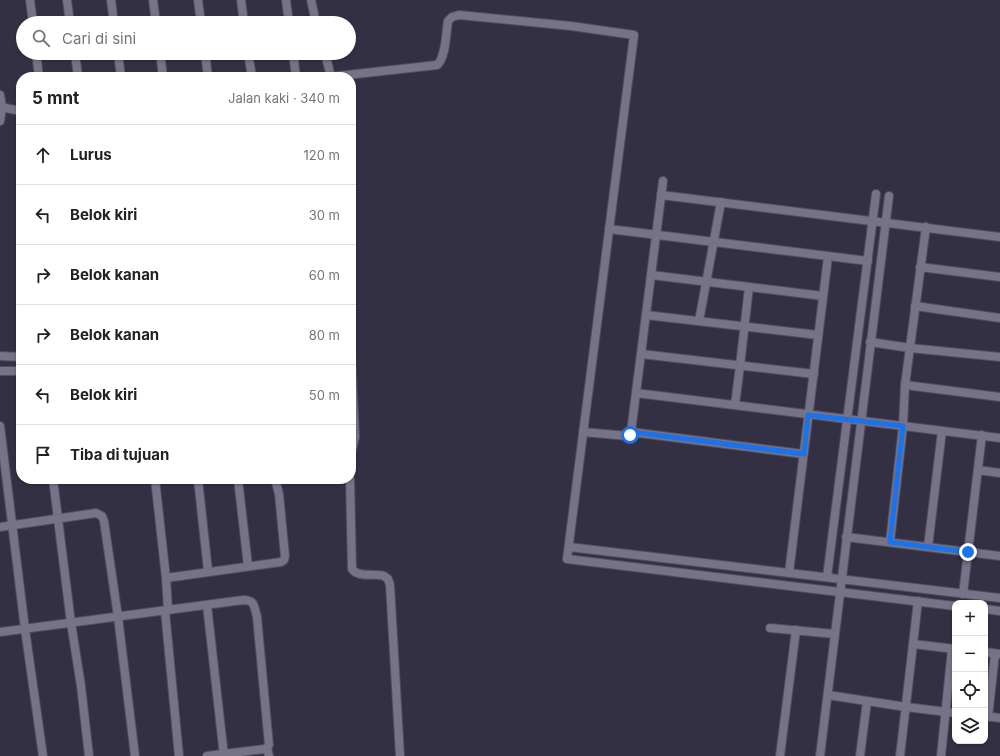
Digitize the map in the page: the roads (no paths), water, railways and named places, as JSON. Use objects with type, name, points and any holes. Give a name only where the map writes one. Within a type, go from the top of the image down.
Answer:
[{"type":"street","points":[[30,0],[31,16]]},
{"type":"street","points":[[67,0],[69,16]]},
{"type":"street","points":[[112,0],[113,16]]},
{"type":"street","points":[[153,0],[155,16]]},
{"type":"street","points":[[198,0],[200,16]]},
{"type":"street","points":[[241,0],[243,16]]},
{"type":"street","points":[[286,0],[288,16]]},
{"type":"street","points":[[310,0],[314,16]]},
{"type":"street","points":[[356,74],[438,65],[443,56],[448,21],[452,17],[459,15],[571,26],[634,35],[567,559],[952,606]]},
{"type":"street","points":[[37,60],[38,72]]},
{"type":"street","points":[[76,60],[77,72]]},
{"type":"street","points":[[119,60],[120,72]]},
{"type":"street","points":[[161,60],[162,72]]},
{"type":"street","points":[[206,60],[207,72]]},
{"type":"street","points":[[249,60],[251,72]]},
{"type":"street","points":[[294,60],[295,72]]},
{"type":"street","points":[[326,60],[329,72]]},
{"type":"street","points":[[0,95],[0,121]]},
{"type":"street","points":[[1,107],[16,110]]},
{"type":"street","points":[[583,432],[628,436],[632,432],[663,181]]},
{"type":"street","points":[[827,578],[876,194]]},
{"type":"street","points":[[661,195],[1000,237]]},
{"type":"street","points":[[820,756],[841,592],[846,536],[860,421],[889,196]]},
{"type":"street","points":[[699,321],[720,202]]},
{"type":"street","points":[[890,542],[903,426],[905,385],[926,227]]},
{"type":"street","points":[[609,229],[868,261]]},
{"type":"street","points":[[788,573],[828,257]]},
{"type":"street","points":[[920,267],[1000,277]]},
{"type":"street","points":[[651,275],[823,296]]},
{"type":"street","points":[[734,405],[749,287]]},
{"type":"street","points":[[915,306],[1000,318]]},
{"type":"street","points":[[646,315],[818,336]]},
{"type":"street","points":[[870,342],[910,348],[1000,357]]},
{"type":"street","points":[[641,354],[814,374]]},
{"type":"street","points":[[0,356],[16,357]]},
{"type":"street","points":[[0,371],[16,371]]},
{"type":"street","points":[[905,385],[1000,397]]},
{"type":"street","points":[[636,393],[1000,438]]},
{"type":"street","points":[[0,426],[25,629],[44,756]]},
{"type":"street","points":[[928,547],[942,431]]},
{"type":"street","points":[[632,432],[804,454]]},
{"type":"street","points":[[963,594],[982,436]]},
{"type":"street","points":[[978,470],[1000,473]]},
{"type":"street","points":[[54,484],[70,623],[81,686],[89,756]]},
{"type":"street","points":[[156,484],[166,578],[166,610],[179,756]]},
{"type":"street","points":[[199,484],[208,571]]},
{"type":"street","points":[[239,484],[248,566]]},
{"type":"street","points":[[166,578],[281,562],[284,560],[285,556],[279,494],[276,484]]},
{"type":"street","points":[[350,484],[353,572],[358,574],[384,576],[388,579],[390,585],[400,756]]},
{"type":"street","points":[[0,527],[58,520],[96,513],[102,516],[118,617],[135,756]]},
{"type":"street","points":[[846,536],[1000,556]]},
{"type":"street","points":[[569,547],[1000,598]]},
{"type":"street","points":[[0,632],[250,600],[253,603],[256,617],[270,744],[268,752],[208,756]]},
{"type":"street","points":[[900,756],[918,601]]},
{"type":"street","points":[[207,605],[224,755]]},
{"type":"street","points":[[988,609],[1000,611]]},
{"type":"street","points":[[770,628],[835,634]]},
{"type":"street","points":[[780,756],[796,630]]},
{"type":"street","points":[[913,644],[952,649]]},
{"type":"street","points":[[988,652],[998,654],[988,708]]},
{"type":"street","points":[[941,756],[952,664]]},
{"type":"street","points":[[828,695],[952,712]]},
{"type":"street","points":[[860,756],[867,701]]},
{"type":"street","points":[[988,717],[1000,718]]}]
